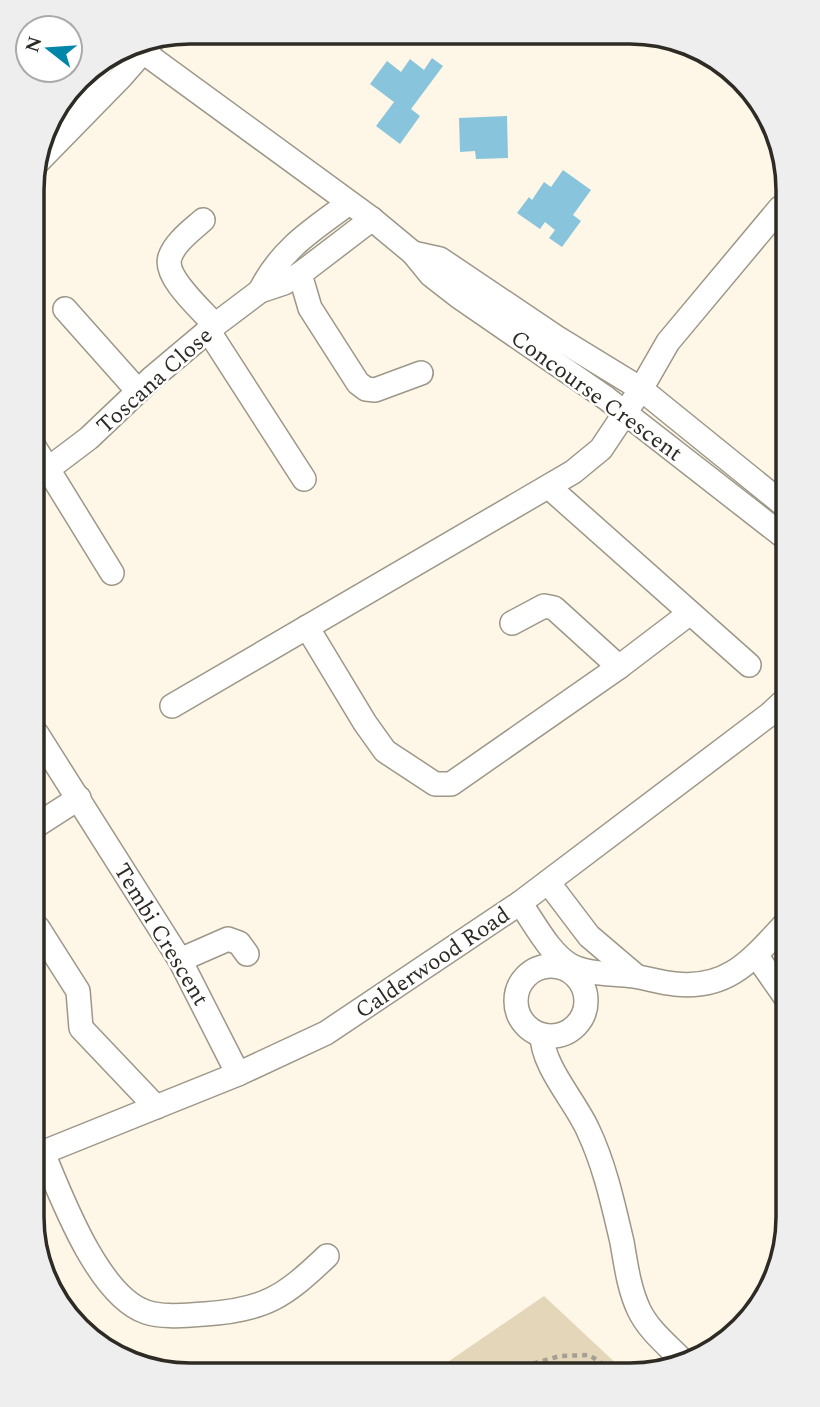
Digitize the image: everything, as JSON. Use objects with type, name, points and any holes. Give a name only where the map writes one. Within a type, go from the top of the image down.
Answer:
[{"type":"street","name":"Concourse Crescent","points":[[150,50],[372,219],[413,253],[431,275],[458,296],[625,412],[776,531]]},
{"type":"street","points":[[50,148],[133,56]]},
{"type":"street","name":"Toscana Close","points":[[260,292],[271,270],[285,253],[349,202]]},
{"type":"street","points":[[172,706],[550,488],[573,472],[601,449],[668,342],[776,213]]},
{"type":"street","name":"Toscana Close","points":[[48,469],[89,438],[212,327],[260,292],[300,274],[372,219]]},
{"type":"street","points":[[203,220],[177,245],[169,258],[169,267],[173,277],[212,327],[304,479]]},
{"type":"street","name":"Concourse Crescent","points":[[413,253],[440,259],[556,337],[641,389],[776,498]]},
{"type":"street","points":[[300,274],[310,308],[358,383],[366,389],[375,390],[421,373]]},
{"type":"street","points":[[65,309],[138,391]]},
{"type":"street","points":[[44,463],[111,573]]},
{"type":"street","points":[[550,488],[749,664]]},
{"type":"street","points":[[512,622],[544,606],[554,608],[619,667]]},
{"type":"street","points":[[307,627],[385,751],[435,784],[451,784],[619,667],[691,613]]},
{"type":"street","name":"Calderwood Road","points":[[44,1152],[239,1074],[326,1033],[520,903],[776,707]]},
{"type":"street","name":"Tembi Crescent","points":[[44,745],[180,960],[239,1074]]},
{"type":"street","points":[[44,821],[79,799]]},
{"type":"street","points":[[548,882],[589,936],[636,976]]},
{"type":"street","points":[[520,903],[554,950],[569,967],[578,977],[587,999],[586,1011],[572,1030],[561,1035],[542,1035],[527,1027],[519,1017],[516,1004],[517,991],[532,971],[556,965],[569,967],[594,972],[636,976],[673,984],[708,983],[736,973],[776,934]]},
{"type":"street","points":[[44,937],[78,991],[81,1028],[156,1107]]},
{"type":"street","points":[[180,960],[228,939],[239,943],[247,954]]},
{"type":"street","points":[[757,955],[776,983]]},
{"type":"street","points":[[542,1035],[546,1057],[579,1110],[603,1165],[632,1292],[639,1311],[650,1328],[677,1355]]},
{"type":"street","points":[[44,1160],[66,1209],[96,1262],[118,1293],[145,1311],[159,1315],[182,1315],[254,1307],[276,1299],[290,1290],[327,1256]]},
{"type":"path","points":[[535,1363],[560,1356],[589,1355],[601,1363]]},
{"type":"shaded area","points":[[544,1296],[616,1363],[446,1363]]},
{"type":"building","points":[[432,58],[443,66],[411,109],[420,116],[400,144],[376,126],[394,102],[370,84],[387,61],[401,72],[410,59],[424,70]]},
{"type":"building","points":[[507,116],[508,158],[476,159],[475,151],[460,152],[459,118]]},
{"type":"building","points":[[563,170],[591,190],[573,215],[581,221],[562,247],[549,238],[555,230],[545,222],[540,229],[517,213],[529,197],[532,200],[544,182],[551,187]]}]
